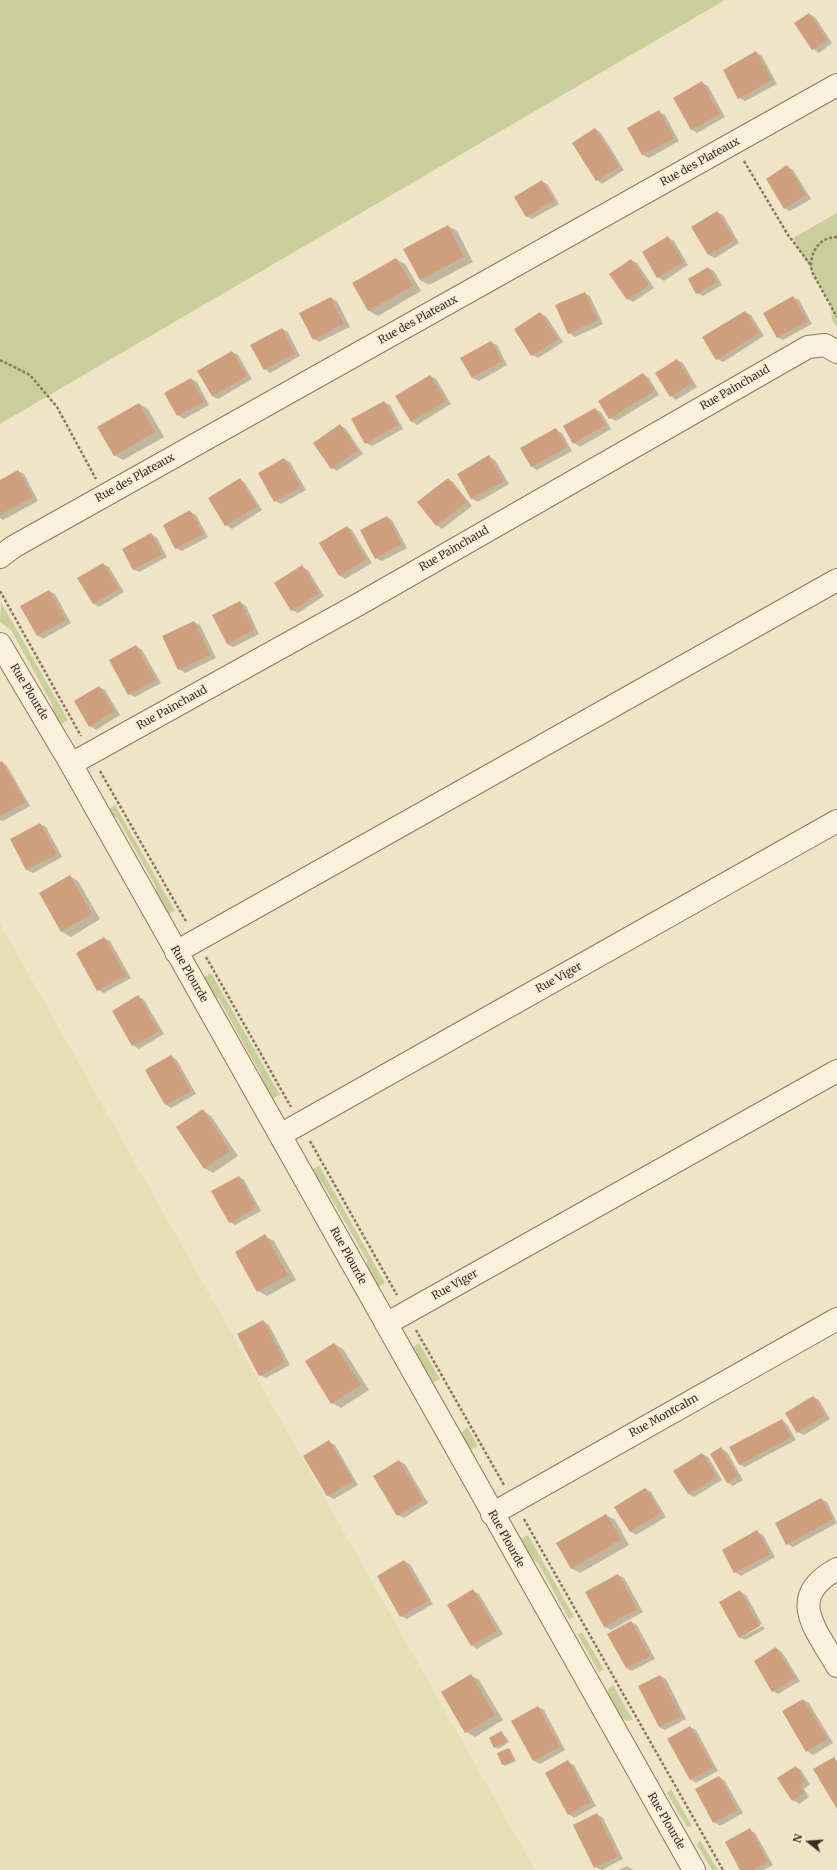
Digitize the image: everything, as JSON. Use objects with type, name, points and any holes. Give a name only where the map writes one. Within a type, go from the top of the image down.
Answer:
[{"type":"street","name":"Rue des Plateaux","points":[[0,557],[13,547],[105,495],[837,85]]},
{"type":"street","name":"Rue Painchaud","points":[[71,764],[367,599],[808,347],[825,345],[837,352]]},
{"type":"street","points":[[176,952],[837,580]]},
{"type":"street","name":"Rue Plourde","points":[[0,644],[71,764],[492,1514],[694,1870]]},
{"type":"street","name":"Rue Viger","points":[[280,1135],[837,821]]},
{"type":"street","name":"Rue Viger","points":[[386,1324],[837,1070]]},
{"type":"street","name":"Rue Montcalm","points":[[492,1514],[837,1318]]},
{"type":"street","points":[[837,1569],[816,1583],[810,1594],[807,1608],[812,1622],[837,1666]]},
{"type":"path","points":[[734,143],[788,235],[810,264],[837,317]]},
{"type":"path","points":[[810,264],[814,249],[827,240],[837,237]]},
{"type":"path","points":[[0,360],[30,375],[57,407],[105,495]]},
{"type":"path","points":[[0,591],[513,1502],[723,1870]]},
{"type":"shaded area","points":[[0,924],[535,1870],[0,1870]]},
{"type":"green space","points":[[0,0],[725,0],[0,424]]},
{"type":"green space","points":[[837,213],[837,327],[832,320],[831,305],[793,238]]},
{"type":"green space","points":[[1,602],[68,720],[58,726],[53,714],[52,704],[11,630],[0,622]]},
{"type":"green space","points":[[115,805],[175,911],[165,916],[158,903],[156,887],[118,819],[107,811]]},
{"type":"green space","points":[[211,973],[280,1095],[269,1100],[262,1086],[262,1077],[219,999],[209,993],[201,979]]},
{"type":"green space","points":[[319,1165],[385,1283],[376,1288],[367,1272],[367,1260],[323,1184],[315,1179],[310,1172]]},
{"type":"green space","points":[[419,1343],[440,1379],[430,1384],[410,1349]]},
{"type":"green space","points":[[467,1427],[478,1446],[468,1451],[459,1435]]},
{"type":"green space","points":[[528,1535],[574,1617],[569,1619],[538,1563],[527,1555],[518,1540]]},
{"type":"green space","points":[[582,1632],[604,1670],[599,1672],[578,1635]]},
{"type":"green space","points":[[613,1685],[633,1720],[627,1721],[619,1716],[608,1698],[608,1689]]},
{"type":"green space","points":[[671,1789],[692,1826],[687,1827],[667,1793]]},
{"type":"green space","points":[[700,1840],[718,1870],[712,1870],[697,1845]]},
{"type":"building","points":[[809,13],[827,40],[812,50],[794,23]]},
{"type":"building","points":[[756,51],[772,80],[738,99],[723,70]]},
{"type":"building","points":[[702,81],[720,114],[691,130],[673,98]]},
{"type":"building","points":[[659,110],[674,138],[642,155],[627,128]]},
{"type":"building","points":[[595,128],[619,167],[596,181],[572,143]]},
{"type":"building","points":[[787,165],[806,195],[784,209],[766,179]]},
{"type":"building","points":[[542,180],[554,200],[526,217],[514,197]]},
{"type":"building","points":[[717,211],[734,240],[708,255],[691,227]]},
{"type":"building","points":[[448,225],[464,257],[420,280],[403,249]]},
{"type":"building","points":[[668,236],[683,262],[657,278],[642,252]]},
{"type":"building","points":[[396,258],[413,286],[368,311],[352,283]]},
{"type":"building","points":[[631,259],[649,285],[627,300],[609,274]]},
{"type":"building","points":[[708,267],[717,282],[696,294],[688,279]]},
{"type":"building","points":[[585,292],[598,320],[568,334],[555,305]]},
{"type":"building","points":[[793,296],[807,321],[777,338],[763,313]]},
{"type":"building","points":[[331,297],[344,324],[313,340],[299,313]]},
{"type":"building","points":[[745,311],[759,333],[716,360],[702,337]]},
{"type":"building","points":[[540,312],[558,339],[531,356],[514,329]]},
{"type":"building","points":[[282,328],[295,353],[264,370],[250,345]]},
{"type":"building","points":[[491,341],[502,361],[472,378],[460,358]]},
{"type":"building","points":[[232,351],[247,376],[212,396],[197,371]]},
{"type":"building","points":[[677,359],[692,383],[670,397],[655,373]]},
{"type":"building","points":[[643,373],[654,391],[609,419],[598,401]]},
{"type":"building","points":[[430,375],[446,401],[411,422],[395,396]]},
{"type":"building","points":[[191,378],[204,402],[177,416],[164,393]]},
{"type":"building","points":[[384,401],[398,425],[365,444],[351,419]]},
{"type":"building","points":[[139,403],[155,432],[114,456],[97,427]]},
{"type":"building","points":[[595,408],[606,425],[573,444],[563,426]]},
{"type":"building","points":[[340,424],[358,450],[331,469],[313,443]]},
{"type":"building","points":[[556,428],[567,447],[531,467],[520,448]]},
{"type":"building","points":[[489,455],[504,481],[471,499],[457,474]]},
{"type":"building","points":[[284,458],[301,487],[274,502],[258,473]]},
{"type":"building","points":[[18,470],[33,497],[0,515],[0,480]]},
{"type":"building","points":[[240,478],[257,506],[225,526],[208,498]]},
{"type":"building","points":[[448,478],[467,502],[436,526],[417,502]]},
{"type":"building","points":[[190,510],[203,534],[175,549],[163,525]]},
{"type":"building","points":[[387,516],[402,544],[375,559],[360,530]]},
{"type":"building","points":[[347,526],[366,559],[339,576],[319,543]]},
{"type":"building","points":[[151,533],[162,554],[133,570],[122,549]]},
{"type":"building","points":[[103,563],[119,589],[93,604],[77,578]]},
{"type":"building","points":[[302,565],[319,593],[291,611],[274,583]]},
{"type":"building","points":[[49,590],[66,620],[37,636],[20,606]]},
{"type":"building","points":[[240,601],[254,630],[227,644],[212,615]]},
{"type":"building","points":[[194,621],[210,655],[178,670],[162,636]]},
{"type":"building","points":[[136,645],[156,680],[128,695],[109,660]]},
{"type":"building","points":[[99,686],[115,711],[89,727],[74,701]]},
{"type":"building","points":[[2,761],[25,802],[0,816],[0,762]]},
{"type":"building","points":[[40,823],[57,854],[26,870],[10,839]]},
{"type":"building","points":[[70,875],[92,914],[61,932],[39,893]]},
{"type":"building","points":[[104,937],[126,975],[97,991],[76,953]]},
{"type":"building","points":[[138,995],[159,1031],[132,1046],[112,1011]]},
{"type":"building","points":[[171,1055],[191,1091],[165,1105],[145,1070]]},
{"type":"building","points":[[203,1109],[230,1151],[204,1169],[176,1127]]},
{"type":"building","points":[[239,1176],[256,1208],[229,1223],[211,1191]]},
{"type":"building","points":[[265,1234],[288,1275],[257,1292],[235,1252]]},
{"type":"building","points":[[263,1320],[285,1362],[259,1376],[237,1334]]},
{"type":"building","points":[[334,1343],[361,1385],[331,1404],[305,1361]]},
{"type":"building","points":[[813,1396],[825,1415],[797,1433],[785,1413]]},
{"type":"building","points":[[782,1419],[791,1437],[739,1465],[729,1447]]},
{"type":"building","points":[[329,1440],[353,1481],[327,1496],[303,1456]]},
{"type":"building","points":[[721,1447],[738,1476],[727,1483],[710,1454]]},
{"type":"building","points":[[702,1453],[717,1477],[688,1494],[673,1471]]},
{"type":"building","points":[[399,1460],[423,1500],[397,1516],[373,1476]]},
{"type":"building","points":[[645,1488],[661,1513],[630,1532],[614,1507]]},
{"type":"building","points":[[821,1498],[833,1519],[786,1545],[775,1523]]},
{"type":"building","points":[[606,1514],[621,1539],[571,1569],[556,1543]]},
{"type":"building","points":[[757,1530],[770,1554],[734,1573],[722,1550]]},
{"type":"building","points":[[404,1560],[428,1601],[400,1617],[377,1576]]},
{"type":"building","points":[[618,1574],[637,1609],[604,1627],[585,1592]]},
{"type":"building","points":[[473,1589],[497,1631],[471,1646],[447,1605]]},
{"type":"building","points":[[740,1590],[760,1626],[739,1638],[719,1602]]},
{"type":"building","points":[[631,1621],[650,1656],[626,1668],[607,1634]]},
{"type":"building","points":[[776,1647],[795,1678],[772,1692],[754,1661]]},
{"type":"building","points":[[471,1674],[495,1715],[465,1733],[441,1692]]},
{"type":"building","points":[[660,1675],[681,1716],[659,1727],[638,1686]]},
{"type":"building","points":[[803,1699],[827,1739],[806,1752],[782,1711]]},
{"type":"building","points":[[538,1706],[560,1747],[533,1761],[511,1721]]},
{"type":"building","points":[[690,1726],[713,1767],[690,1780],[667,1739]]},
{"type":"building","points":[[501,1731],[507,1741],[494,1748],[489,1738]]},
{"type":"building","points":[[509,1748],[514,1760],[502,1765],[497,1753]]},
{"type":"building","points":[[834,1757],[837,1762],[837,1809],[813,1769]]},
{"type":"building","points":[[568,1760],[591,1802],[568,1815],[545,1773]]},
{"type":"building","points":[[796,1766],[805,1781],[799,1785],[804,1793],[792,1801],[777,1778]]},
{"type":"building","points":[[719,1776],[737,1810],[713,1823],[695,1789]]},
{"type":"building","points":[[597,1813],[618,1856],[594,1868],[573,1825]]},
{"type":"building","points":[[750,1828],[768,1862],[753,1870],[740,1870],[725,1842]]}]
